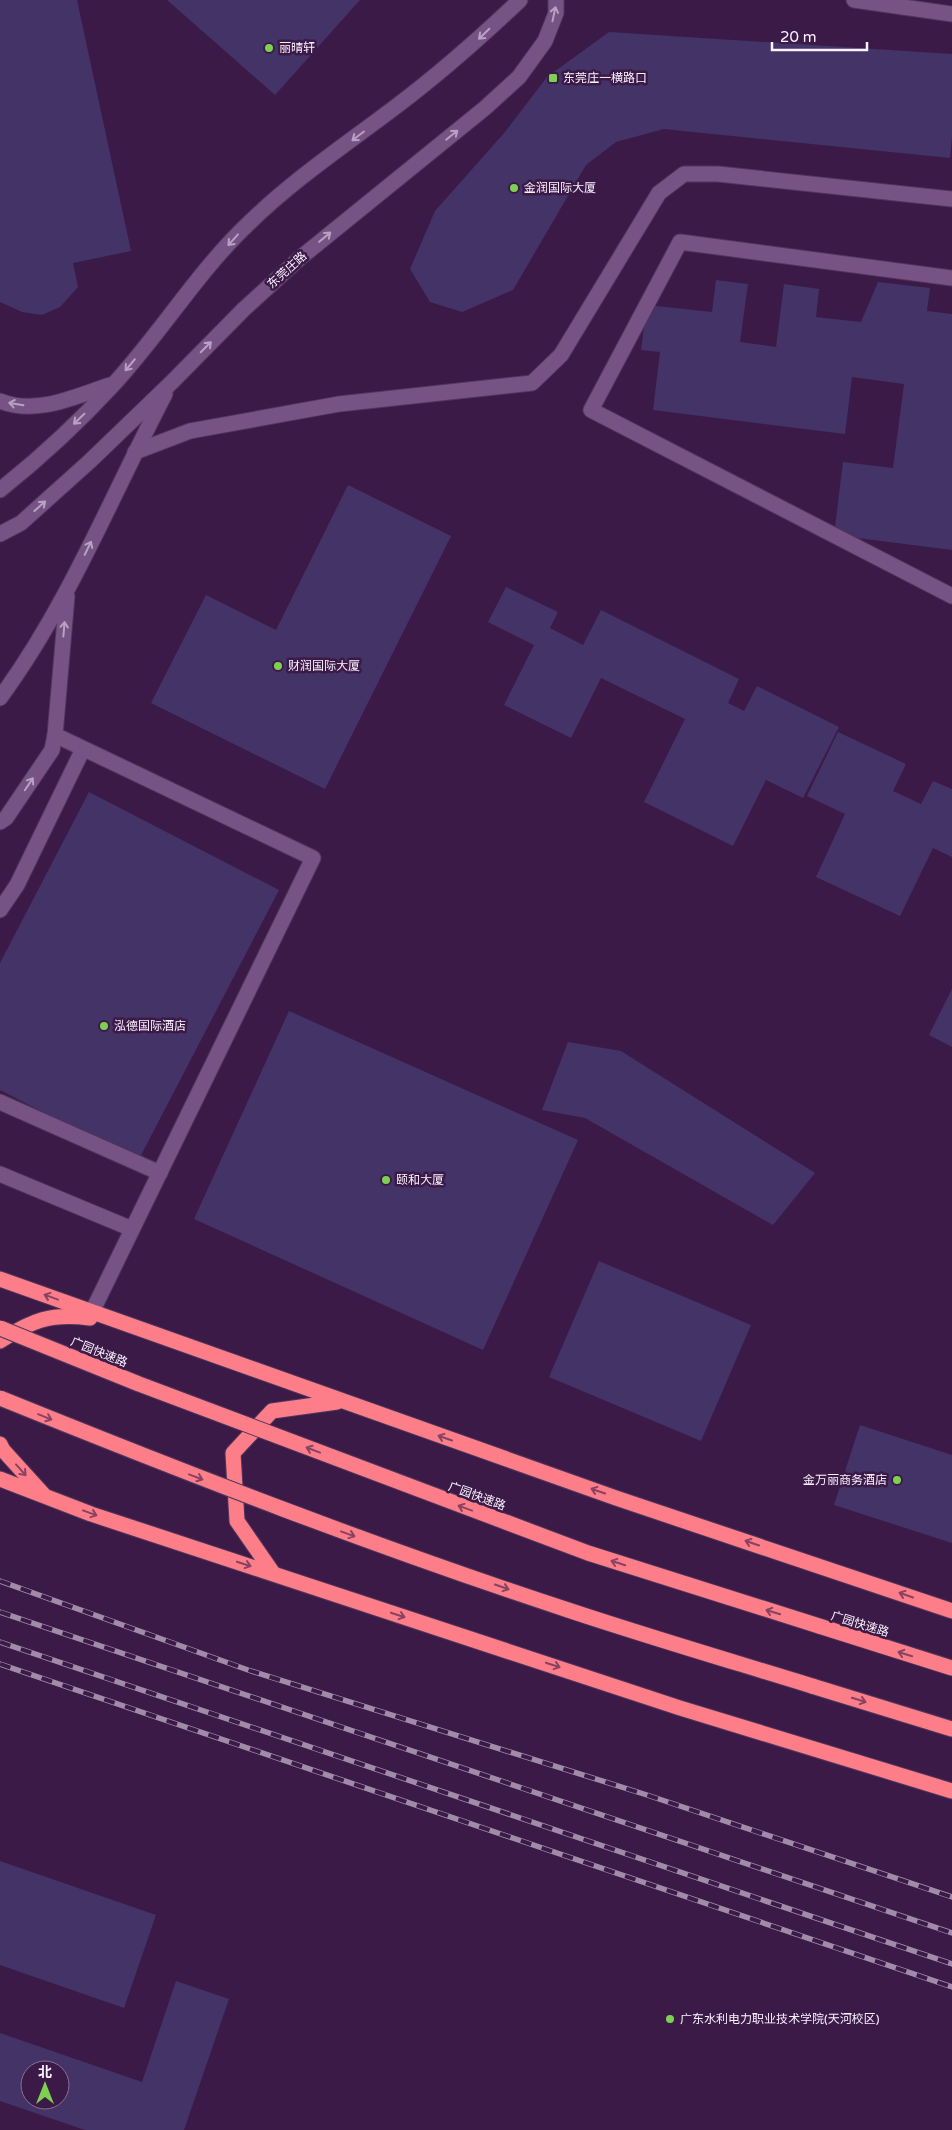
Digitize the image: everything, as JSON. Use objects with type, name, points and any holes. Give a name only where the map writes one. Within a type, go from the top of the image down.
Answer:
[{"type":"highway","points":[[0,1278],[113,1320],[607,1495],[952,1611]]},
{"type":"highway","points":[[0,1341],[34,1322],[64,1315],[113,1320]]},
{"type":"highway","name":"广园快速路","points":[[0,1328],[213,1412],[588,1553],[952,1668]]},
{"type":"highway","points":[[0,1398],[239,1494],[568,1610],[952,1729]]},
{"type":"highway","points":[[273,1573],[237,1521],[233,1454],[272,1411],[341,1401]]},
{"type":"highway","points":[[0,1444],[3,1450],[44,1496]]},
{"type":"highway","points":[[0,1479],[91,1514],[680,1708],[952,1791]]},
{"type":"street","points":[[0,490],[66,432],[114,384],[214,261],[248,223],[311,171],[396,107],[474,44],[520,0]]},
{"type":"street","name":"东莞庄路","points":[[0,534],[21,523],[90,461],[244,309],[300,258],[485,108],[519,77],[545,41],[556,13],[556,0]]},
{"type":"street","points":[[854,0],[952,14]]},
{"type":"street","points":[[135,452],[190,430],[339,404],[532,382],[561,355],[658,193],[684,174],[718,174],[952,199]]},
{"type":"street","points":[[952,278],[680,242],[591,410],[952,596]]},
{"type":"street","points":[[0,698],[21,669],[67,592],[135,452],[172,382]]},
{"type":"street","points":[[0,401],[27,406],[48,405],[114,384]]},
{"type":"street","points":[[0,822],[6,818],[52,750],[55,735],[67,592]]},
{"type":"street","points":[[55,735],[313,858],[92,1312]]},
{"type":"street","points":[[0,910],[17,885],[83,749]]},
{"type":"street","points":[[0,1102],[160,1173]]},
{"type":"street","points":[[0,1174],[132,1229]]},
{"type":"building","points":[[0,0],[77,0],[131,251],[73,263],[78,287],[60,307],[42,315],[22,312],[0,302]]},
{"type":"building","name":"丽晴轩","points":[[167,0],[360,0],[275,95]]},
{"type":"building","name":"金润国际大厦","points":[[609,32],[952,54],[952,136],[950,158],[664,129],[616,142],[586,165],[513,290],[462,312],[430,302],[410,269],[435,211],[505,132],[547,77]]},
{"type":"building","points":[[716,280],[748,284],[740,342],[776,347],[784,284],[819,289],[816,317],[861,322],[878,282],[930,288],[927,311],[952,314],[952,550],[834,535],[843,462],[893,468],[904,384],[852,377],[845,434],[653,410],[660,352],[641,350],[647,305],[712,312]]},
{"type":"building","name":"财润国际大厦","points":[[348,485],[451,536],[325,789],[151,703],[206,595],[276,630]]},
{"type":"building","points":[[506,587],[558,612],[550,628],[583,645],[601,610],[739,679],[728,703],[744,711],[757,686],[839,727],[803,798],[766,780],[733,846],[644,802],[685,719],[601,678],[571,738],[504,705],[534,645],[488,622]]},
{"type":"building","points":[[838,732],[906,764],[893,791],[921,804],[933,781],[952,789],[952,857],[933,848],[900,916],[816,877],[845,814],[807,796]]},
{"type":"building","name":"泓德国际酒店","points":[[89,792],[279,890],[138,1161],[0,1090],[0,963]]},
{"type":"building","points":[[952,989],[952,1047],[929,1035]]},
{"type":"building","name":"颐和大厦","points":[[289,1011],[578,1140],[483,1350],[194,1219]]},
{"type":"building","points":[[568,1042],[621,1051],[815,1173],[773,1225],[585,1118],[542,1110]]},
{"type":"building","points":[[599,1261],[751,1325],[701,1441],[549,1377]]},
{"type":"building","name":"金万丽商务酒店","points":[[860,1425],[952,1455],[952,1543],[834,1505]]},
{"type":"building","points":[[0,1861],[156,1915],[124,2008],[0,1965]]},
{"type":"building","points":[[176,1981],[229,1999],[184,2130],[85,2130],[26,2110],[70,2110],[70,2060],[20,2060],[20,2108],[0,2101],[0,2033],[142,2082]]},
{"type":"railway","points":[[0,1581],[248,1670],[647,1795],[952,1897]]},
{"type":"railway","points":[[0,1612],[952,1933]]},
{"type":"railway","points":[[0,1642],[952,1964]]},
{"type":"railway","points":[[0,1664],[952,1987]]},
{"type":"place","name":"丽晴轩","points":[[269,48]]},
{"type":"place","name":"东莞庄一横路口","points":[[553,78]]},
{"type":"place","name":"金润国际大厦","points":[[514,188]]},
{"type":"place","name":"财润国际大厦","points":[[278,666]]},
{"type":"place","name":"泓德国际酒店","points":[[104,1026]]},
{"type":"place","name":"颐和大厦","points":[[386,1180]]},
{"type":"place","name":"金万丽商务酒店","points":[[897,1480]]},
{"type":"place","name":"广东水利电力职业技术学院(天河校区)","points":[[670,2019]]}]
